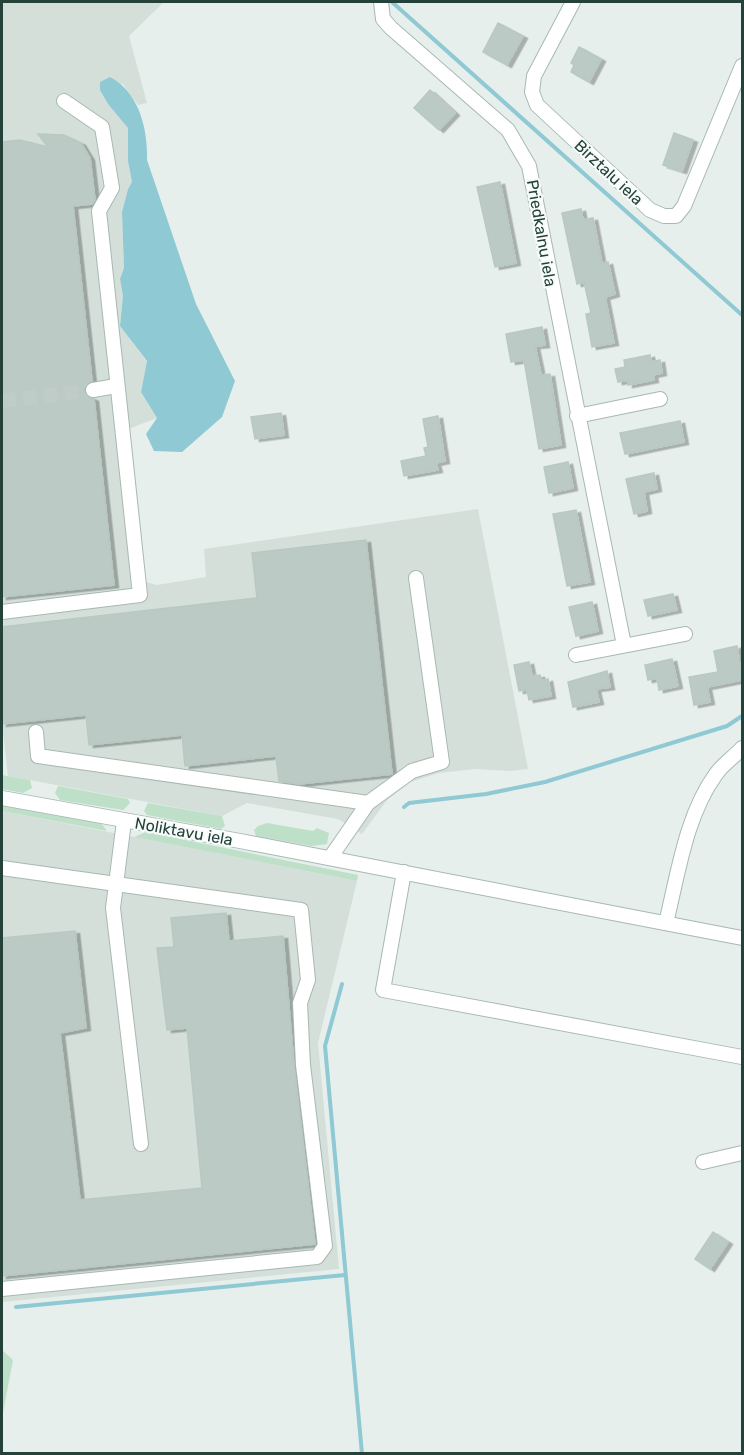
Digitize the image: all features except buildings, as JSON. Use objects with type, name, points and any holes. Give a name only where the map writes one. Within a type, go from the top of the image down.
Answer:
[{"type":"street","name":"Priedkalnu iela","points":[[381,2],[383,19],[391,28],[508,130],[522,149],[536,187],[548,267],[624,645]]},
{"type":"street","name":"Birztalu iela","points":[[573,2],[534,76],[532,92],[537,105],[650,210],[664,216],[676,216],[684,206],[742,66]]},
{"type":"street","points":[[2,612],[140,595],[99,210],[112,188],[102,128],[64,100]]},
{"type":"street","points":[[93,390],[116,386]]},
{"type":"street","points":[[577,416],[660,399]]},
{"type":"street","points":[[330,858],[353,829],[368,803],[412,771],[442,762],[416,578]]},
{"type":"street","points":[[576,655],[685,634]]},
{"type":"street","points":[[36,732],[38,756],[368,803]]},
{"type":"street","points":[[666,923],[691,827],[706,790],[717,772],[742,748]]},
{"type":"street","name":"Noliktavu iela","points":[[2,798],[405,872],[742,938]]},
{"type":"street","points":[[123,821],[114,883],[113,908],[141,1144]]},
{"type":"street","points":[[2,868],[301,910],[308,980],[300,1003],[303,1065],[325,1246],[317,1257],[2,1289]]},
{"type":"street","points":[[405,872],[383,990],[742,1057]]},
{"type":"street","points":[[703,1162],[742,1153]]},
{"type":"shaded area","points":[[2,2],[164,2],[129,36],[147,103],[138,105],[122,83],[108,104],[128,127],[128,161],[132,182],[122,212],[124,268],[120,279],[123,296],[120,326],[147,362],[141,392],[157,418],[126,430],[146,582],[157,585],[206,577],[204,549],[478,509],[528,769],[510,771],[475,769],[439,773],[410,782],[387,800],[362,834],[338,819],[247,803],[222,816],[8,776],[2,724]]},
{"type":"shaded area","points":[[2,811],[357,881],[318,1043],[339,1269],[2,1302]]},
{"type":"green space","points":[[2,775],[30,780],[32,788],[23,793],[2,789]]},
{"type":"green space","points":[[58,786],[128,799],[130,803],[123,810],[60,800],[55,793]]},
{"type":"green space","points":[[148,803],[222,816],[225,826],[221,829],[147,815],[144,811]]},
{"type":"green space","points":[[2,805],[101,823],[107,831],[2,811]]},
{"type":"green space","points":[[267,823],[313,831],[317,828],[329,833],[327,844],[312,846],[256,836],[254,830]]},
{"type":"green space","points":[[146,832],[358,875],[357,881],[134,837]]},
{"type":"green space","points":[[2,1350],[13,1360],[2,1418]]},
{"type":"water","points":[[110,77],[128,92],[140,112],[146,136],[147,160],[196,304],[235,381],[222,417],[182,452],[154,451],[146,434],[157,418],[141,392],[147,361],[120,326],[123,296],[120,279],[124,268],[122,212],[132,182],[128,161],[128,128],[108,104],[100,90],[100,82]]},
{"type":"waterway","points":[[392,2],[742,315]]},
{"type":"waterway","points":[[404,807],[409,803],[486,794],[545,782],[727,726],[742,716]]},
{"type":"waterway","points":[[342,984],[325,1046],[362,1454]]},
{"type":"waterway","points":[[16,1307],[345,1275]]},
{"type":"tunnel","points":[[2,401],[93,390]]}]
